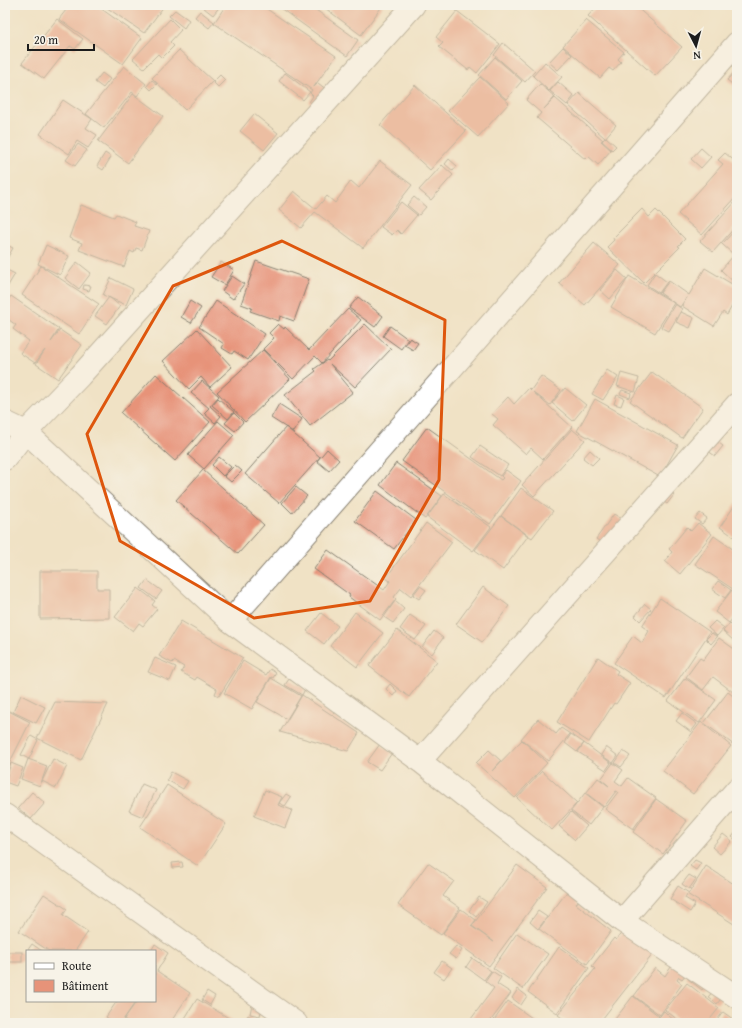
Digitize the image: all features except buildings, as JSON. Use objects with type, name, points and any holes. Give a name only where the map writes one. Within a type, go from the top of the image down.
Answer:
[{"type":"street","points":[[5,459],[26,432],[85,370],[414,5]]},
{"type":"street","points":[[230,621],[737,43]]},
{"type":"street","points":[[420,761],[737,405]]},
{"type":"street","points":[[5,422],[26,432],[230,621],[420,761],[622,921],[737,997]]},
{"type":"street","points":[[622,921],[737,789]]},
{"type":"street","points":[[5,814],[296,1023]]},
{"type":"highlighted area","points":[[282,241],[445,320],[439,480],[370,601],[254,618],[120,541],[87,434],[173,286]]}]
